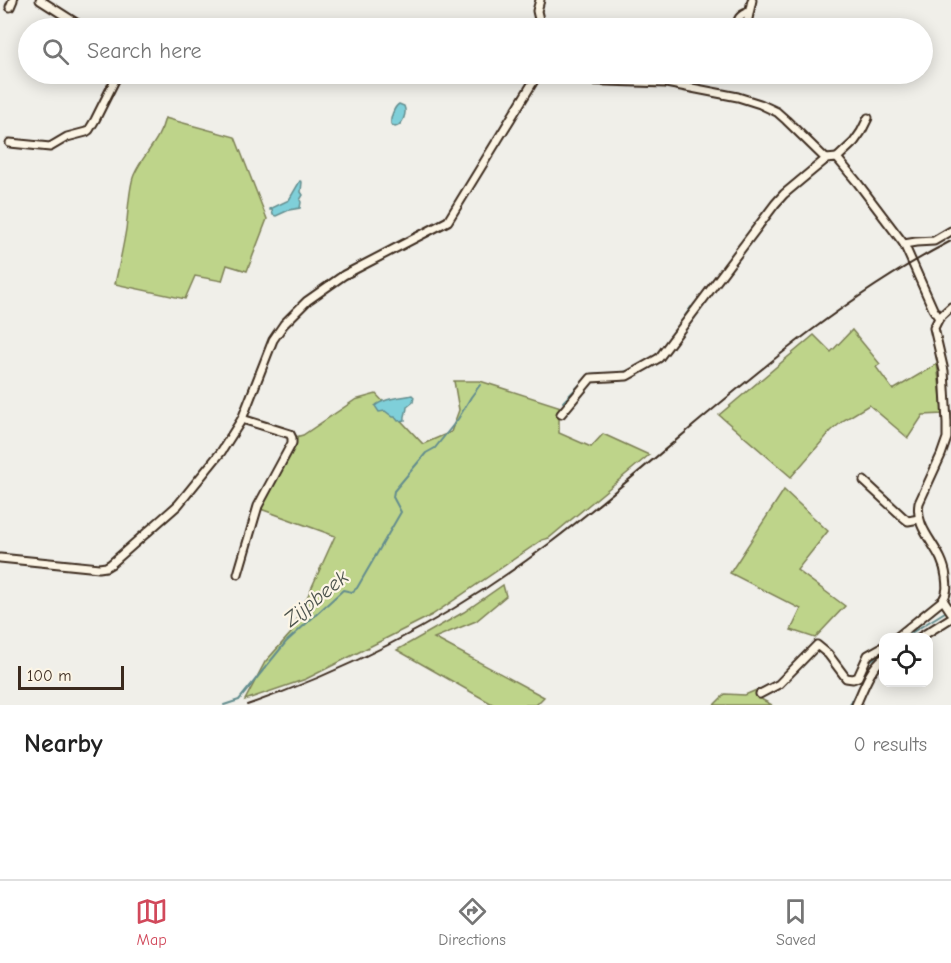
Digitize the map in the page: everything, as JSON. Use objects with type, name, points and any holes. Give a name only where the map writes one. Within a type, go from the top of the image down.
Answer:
[{"type":"street","points":[[40,0],[68,18]]},
{"type":"street","points":[[539,18],[537,11],[540,0]]},
{"type":"street","points":[[748,18],[752,0]]},
{"type":"street","points":[[738,18],[749,12]]},
{"type":"street","points":[[10,143],[50,147],[67,137],[86,132],[95,120],[113,84]]},
{"type":"street","points":[[0,558],[106,567],[163,520],[191,490],[221,452],[242,418],[273,340],[284,324],[307,301],[344,275],[448,221],[532,84]]},
{"type":"street","points":[[671,84],[738,97],[777,112],[826,159]]},
{"type":"street","points":[[563,411],[591,378],[627,376],[659,358],[784,194],[826,159],[837,158],[854,142],[868,118]]},
{"type":"street","points":[[837,158],[904,244],[939,318]]},
{"type":"street","points":[[904,244],[934,241],[951,231]]},
{"type":"street","points":[[902,633],[943,600],[946,595],[947,586],[943,562],[939,552],[921,526],[918,511],[919,503],[941,455],[949,424],[944,371],[934,328],[939,318],[951,307]]},
{"type":"street","points":[[238,574],[258,506],[292,443],[290,434],[242,418]]},
{"type":"street","points":[[864,481],[903,517],[908,520],[919,519]]},
{"type":"street","points":[[943,600],[951,612]]},
{"type":"street","points":[[927,633],[951,618]]},
{"type":"street","points":[[760,694],[779,684],[817,645],[828,654],[846,678],[854,679],[858,676],[868,655],[879,649]]},
{"type":"street","points":[[856,705],[879,661]]},
{"type":"green space","points":[[165,118],[235,137],[267,219],[247,271],[227,265],[222,281],[195,276],[185,299],[115,284],[125,236],[132,180],[159,134]]},
{"type":"green space","points":[[852,330],[880,364],[876,367],[893,390],[937,364],[943,414],[923,415],[908,438],[869,405],[831,431],[791,477],[719,415],[814,335],[831,352]]},
{"type":"green space","points":[[454,381],[480,381],[561,407],[559,433],[591,447],[603,434],[649,455],[549,538],[542,540],[432,615],[306,679],[245,700],[265,662],[291,633],[335,536],[258,508],[292,438],[303,435],[355,400],[376,394],[423,444],[451,432],[459,410]]},
{"type":"green space","points":[[784,490],[828,531],[797,570],[845,606],[815,638],[791,630],[801,609],[730,573]]},
{"type":"green space","points":[[503,585],[506,596],[476,621],[434,638],[544,697],[536,705],[494,705],[397,650],[464,612]]},
{"type":"green space","points":[[759,689],[759,698],[772,705],[714,705],[725,694],[745,695]]},
{"type":"water","points":[[399,104],[404,106],[405,115],[400,124],[395,127],[391,124],[391,119]]},
{"type":"water","points":[[300,181],[303,195],[300,208],[273,215],[270,209],[289,200]]},
{"type":"water","points":[[412,395],[413,402],[407,407],[405,420],[398,421],[385,411],[379,412],[375,406],[387,400]]},
{"type":"waterway","name":"Zijpbeek","points":[[685,316],[691,307]]},
{"type":"waterway","name":"Zijpbeek","points":[[674,332],[684,319]]},
{"type":"waterway","name":"Zijpbeek","points":[[658,353],[670,338]]},
{"type":"waterway","name":"Zijpbeek","points":[[619,373],[632,370]]},
{"type":"waterway","name":"Zijpbeek","points":[[563,402],[590,374],[611,373]]},
{"type":"waterway","name":"Zijpbeek","points":[[224,705],[239,700],[286,642],[343,590],[352,592],[357,588],[401,512],[393,497],[394,491],[426,453],[435,448],[458,419],[480,385]]},
{"type":"waterway","points":[[911,633],[945,612]]},
{"type":"waterway","points":[[850,705],[870,661],[879,655]]},
{"type":"railway","points":[[247,705],[328,674],[367,656],[443,615],[479,592],[550,543],[793,344],[896,272],[951,241]]}]
